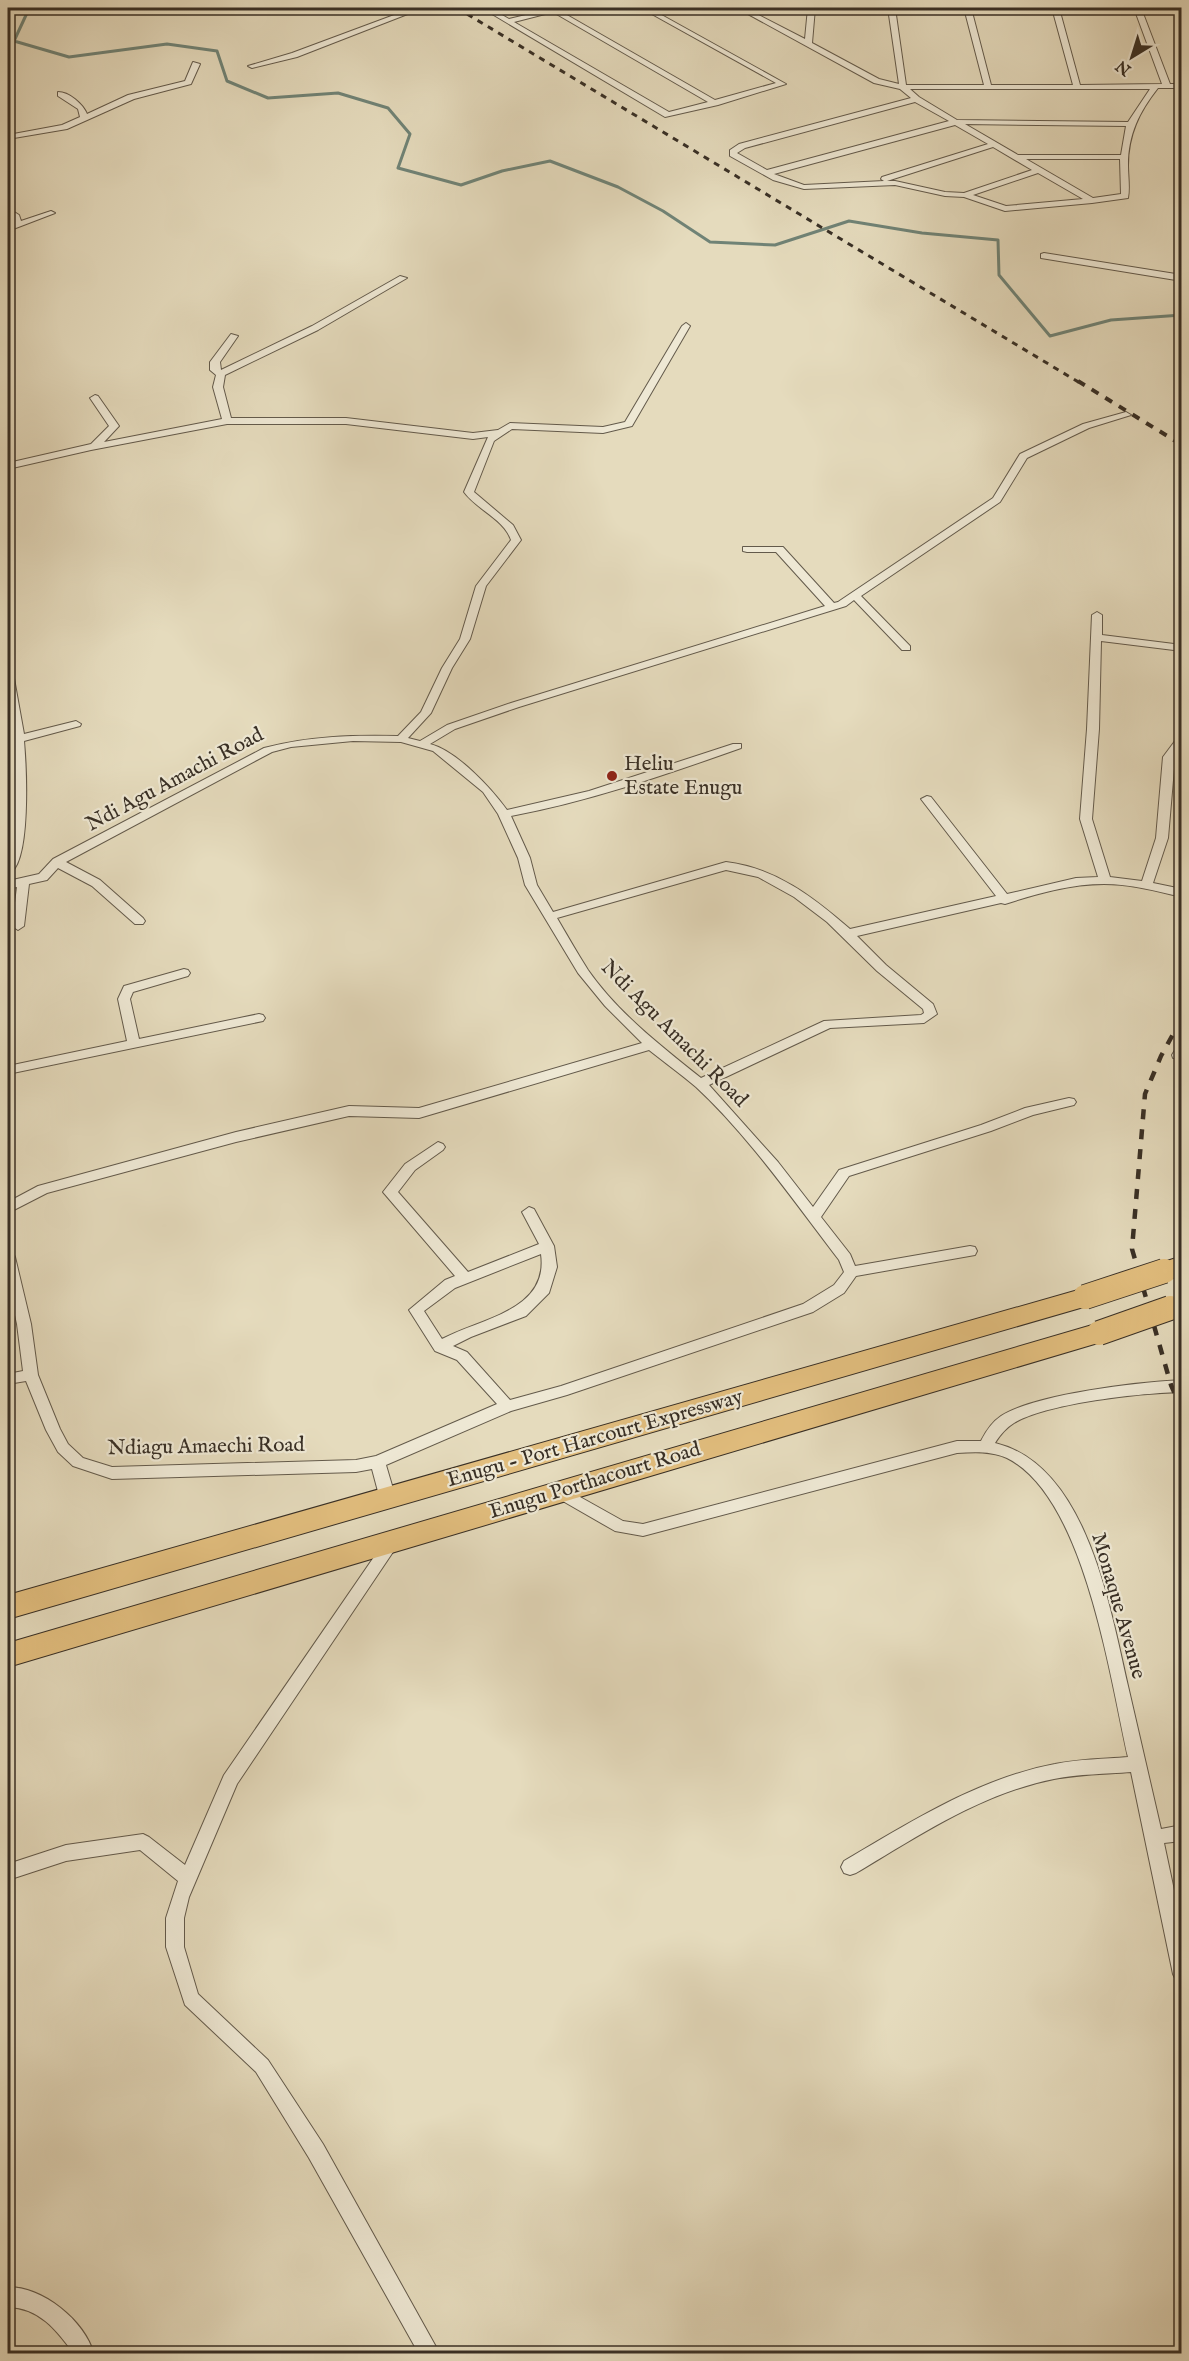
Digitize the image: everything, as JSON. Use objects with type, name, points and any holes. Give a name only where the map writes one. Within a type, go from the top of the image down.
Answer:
[{"type":"highway","name":"Enugu - Port Harcourt Expressway","points":[[8,1607],[1086,1297],[1173,1268]]},
{"type":"highway","name":"Enugu Porthacourt Road","points":[[8,1655],[1099,1333],[1176,1306]]},
{"type":"street","points":[[252,66],[292,56],[388,17],[419,8]]},
{"type":"street","points":[[486,8],[668,115],[782,84],[645,8]]},
{"type":"street","points":[[508,21],[566,8]]},
{"type":"street","points":[[741,8],[878,81],[903,87],[1182,86]]},
{"type":"street","points":[[808,44],[812,8]]},
{"type":"street","points":[[892,8],[903,87],[916,99],[1092,201]]},
{"type":"street","points":[[968,8],[988,87]]},
{"type":"street","points":[[1056,8],[1077,87]]},
{"type":"street","points":[[1138,8],[1167,87]]},
{"type":"street","points":[[554,10],[715,102]]},
{"type":"street","points":[[8,137],[49,131],[85,119],[131,98],[188,82],[196,64]]},
{"type":"street","points":[[916,99],[734,150],[733,154],[791,185],[804,187],[895,183],[945,194],[965,195],[1005,209],[1125,196],[1122,157],[1129,124],[1140,103],[1155,87]]},
{"type":"street","points":[[62,94],[81,108],[85,119]]},
{"type":"street","points":[[767,173],[956,122],[1129,124]]},
{"type":"street","points":[[877,182],[995,144]]},
{"type":"street","points":[[1016,157],[1122,157]]},
{"type":"street","points":[[965,195],[1039,170]]},
{"type":"street","points":[[8,210],[16,217],[17,225]]},
{"type":"street","points":[[8,229],[51,213]]},
{"type":"street","points":[[1044,256],[1096,262],[1138,273],[1182,278]]},
{"type":"street","points":[[228,421],[218,387],[221,374],[315,328],[403,278]]},
{"type":"street","points":[[8,466],[91,447],[228,421],[346,420],[473,436],[497,433],[518,425],[603,430],[629,424],[686,326]]},
{"type":"street","points":[[221,374],[215,370],[214,362],[234,336]]},
{"type":"street","points":[[91,447],[106,436],[114,426],[95,398]]},
{"type":"street","points":[[422,744],[452,727],[515,705],[832,607],[855,595],[997,500],[1023,456],[1066,438],[1086,426],[1126,415]]},
{"type":"street","points":[[401,739],[426,713],[447,668],[465,639],[481,586],[516,540],[510,529],[484,508],[469,492],[487,444],[497,433]]},
{"type":"street","points":[[473,436],[487,444]]},
{"type":"street","points":[[747,549],[779,549],[832,607]]},
{"type":"street","points":[[855,595],[906,648]]},
{"type":"street","points":[[1097,615],[1086,819],[1105,880]]},
{"type":"street","points":[[1096,637],[1182,648]]},
{"type":"street","points":[[8,673],[14,693],[12,718],[20,767],[8,870]]},
{"type":"street","points":[[17,739],[76,724]]},
{"type":"street","name":"Ndi Agu Amachi Road","points":[[8,885],[43,877],[57,862],[268,750],[291,744],[353,738],[401,739],[422,744],[447,756],[487,790],[504,814],[524,858],[531,885],[584,973],[609,1003],[651,1045],[700,1084],[773,1165],[845,1258],[851,1272]]},
{"type":"street","points":[[1146,885],[1162,838],[1169,757],[1182,739]]},
{"type":"street","points":[[504,814],[541,808],[622,785],[737,746]]},
{"type":"street","points":[[8,751],[20,767]]},
{"type":"street","points":[[927,799],[1005,900]]},
{"type":"street","points":[[57,862],[96,883],[139,921]]},
{"type":"street","points":[[550,916],[726,866],[740,866],[774,879],[848,934],[874,961],[929,1007],[931,1014],[924,1019],[828,1024],[700,1084]]},
{"type":"street","points":[[848,934],[1076,882],[1105,880],[1146,885],[1182,893]]},
{"type":"street","points":[[18,926],[23,882]]},
{"type":"street","points":[[134,1045],[124,999],[128,989],[184,973]]},
{"type":"street","points":[[8,1070],[259,1018]]},
{"type":"street","points":[[8,1208],[43,1189],[236,1137],[349,1111],[418,1113],[651,1045]]},
{"type":"street","points":[[813,1217],[844,1173],[986,1128],[1030,1111],[1070,1102]]},
{"type":"street","points":[[438,1147],[410,1167],[390,1192],[465,1278]]},
{"type":"street","points":[[440,1347],[451,1340],[521,1312],[547,1283],[550,1267],[547,1246],[529,1212]]},
{"type":"street","points":[[507,1406],[462,1356],[440,1347],[416,1310],[450,1284],[547,1246]]},
{"type":"street","points":[[388,1499],[378,1462],[507,1406],[561,1391],[808,1308],[838,1291],[848,1281],[851,1272],[970,1251]]},
{"type":"street","name":"Ndiagu Amaechi Road","points":[[8,1257],[24,1324],[31,1375],[53,1430],[63,1448],[78,1462],[112,1473],[356,1466],[378,1462]]},
{"type":"street","points":[[8,1379],[31,1375]]},
{"type":"street","points":[[986,1445],[993,1430],[1011,1417],[1042,1406],[1182,1386]]},
{"type":"street","name":"Monaque Avenue","points":[[559,1492],[620,1527],[644,1530],[957,1447],[986,1445],[1003,1449],[1027,1464],[1040,1476],[1069,1520],[1083,1550],[1098,1598],[1155,1837],[1182,1974]]},
{"type":"street","points":[[392,1542],[230,1780],[188,1878],[175,1918],[175,1947],[191,1999],[262,2066],[316,2151],[430,2354]]},
{"type":"street","points":[[850,1867],[909,1831],[980,1794],[1051,1772],[1138,1764]]},
{"type":"street","points":[[1155,1837],[1182,1833]]},
{"type":"street","points":[[8,1872],[66,1853],[143,1842],[188,1878]]},
{"type":"street","points":[[8,2297],[16,2296],[38,2302],[76,2340],[84,2354]]},
{"type":"waterway","points":[[35,8],[27,13],[14,41],[69,57],[167,44],[217,51],[227,81],[268,98],[338,93],[388,108],[410,134],[398,168],[461,185],[502,171],[550,161],[618,187],[663,211],[710,242],[775,245],[849,221],[922,233],[998,240],[999,275],[1050,336],[1111,320],[1182,315]]},
{"type":"railway","points":[[457,8],[1080,383]]},
{"type":"railway","points":[[1078,381],[1182,445]]},
{"type":"railway","points":[[1182,1018],[1161,1056],[1145,1094],[1132,1249],[1171,1385],[1182,1410]]},
{"type":"place","name":"Heliu Estate Enugu","points":[[612,776]]}]
